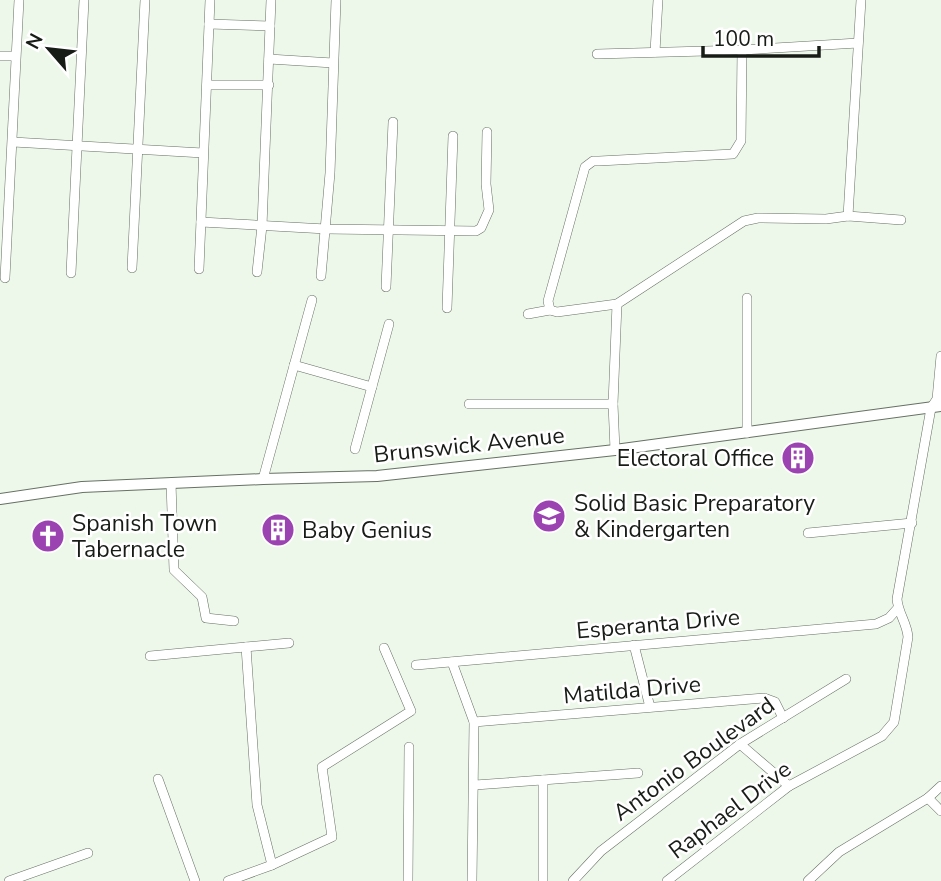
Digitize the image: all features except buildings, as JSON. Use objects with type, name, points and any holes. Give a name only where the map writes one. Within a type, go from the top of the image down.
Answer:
[{"type":"main road","name":"Brunswick Avenue","points":[[0,499],[82,487],[377,476],[615,450],[936,407]]},
{"type":"street","points":[[5,278],[19,0]]},
{"type":"street","points":[[71,273],[84,0]]},
{"type":"street","points":[[132,268],[145,0]]},
{"type":"street","points":[[199,269],[210,0]]},
{"type":"street","points":[[257,272],[262,226],[271,0]]},
{"type":"street","points":[[321,276],[326,229],[336,0]]},
{"type":"street","points":[[655,52],[658,0]]},
{"type":"street","points":[[848,216],[861,0]]},
{"type":"street","points":[[209,24],[271,26]]},
{"type":"street","points":[[597,54],[742,50],[858,43]]},
{"type":"street","points":[[550,310],[548,301],[585,167],[599,161],[733,154],[741,141],[742,50]]},
{"type":"street","points":[[0,56],[15,56]]},
{"type":"street","points":[[269,60],[333,63]]},
{"type":"street","points":[[207,85],[269,86]]},
{"type":"street","points":[[386,287],[393,122]]},
{"type":"street","points":[[201,222],[326,229],[476,231],[481,228],[489,209],[486,184],[487,132]]},
{"type":"street","points":[[447,307],[453,136]]},
{"type":"street","points":[[13,142],[203,153]]},
{"type":"street","points":[[528,314],[617,304],[744,221],[758,218],[840,219],[848,216],[901,220]]},
{"type":"street","points":[[747,298],[747,433]]},
{"type":"street","points":[[263,479],[312,300]]},
{"type":"street","points":[[615,450],[617,304]]},
{"type":"street","points":[[355,449],[389,324]]},
{"type":"street","points":[[898,608],[897,599],[936,407],[941,356]]},
{"type":"street","points":[[294,365],[372,387]]},
{"type":"street","points":[[469,404],[614,404]]},
{"type":"street","points":[[172,483],[174,570],[202,597],[206,618],[234,621]]},
{"type":"street","points":[[808,533],[912,523]]},
{"type":"street","name":"Esperanta Drive","points":[[416,665],[876,624],[889,618],[898,608]]},
{"type":"street","name":"Raphael Drive","points":[[667,881],[789,786],[882,736],[894,722],[908,637],[907,623],[898,608]]},
{"type":"street","points":[[150,656],[289,643]]},
{"type":"street","points":[[634,645],[650,707]]},
{"type":"street","points":[[246,647],[257,805],[272,865]]},
{"type":"street","points":[[231,880],[272,865],[332,837],[322,767],[411,711],[384,648]]},
{"type":"street","points":[[452,662],[474,722],[472,881]]},
{"type":"street","name":"Antonio Boulevard","points":[[573,881],[601,850],[740,744],[846,679]]},
{"type":"street","name":"Matilda Drive","points":[[474,722],[764,698],[775,702],[783,718]]},
{"type":"street","points":[[740,744],[789,786]]},
{"type":"street","points":[[408,881],[409,747]]},
{"type":"street","points":[[475,785],[638,773]]},
{"type":"street","points":[[158,779],[195,881]]},
{"type":"street","points":[[543,780],[543,881]]},
{"type":"street","points":[[808,881],[839,852],[928,798],[941,786]]},
{"type":"street","points":[[928,798],[941,811]]},
{"type":"street","points":[[9,881],[88,853]]},
{"type":"place","name":"Electoral Office","points":[[798,458]]},
{"type":"place","name":"Solid Basic Preparatory & Kindergarten","points":[[549,516]]},
{"type":"place","name":"Baby Genius","points":[[278,530]]},
{"type":"place","name":"Spanish Town Tabernacle","points":[[48,536]]}]
